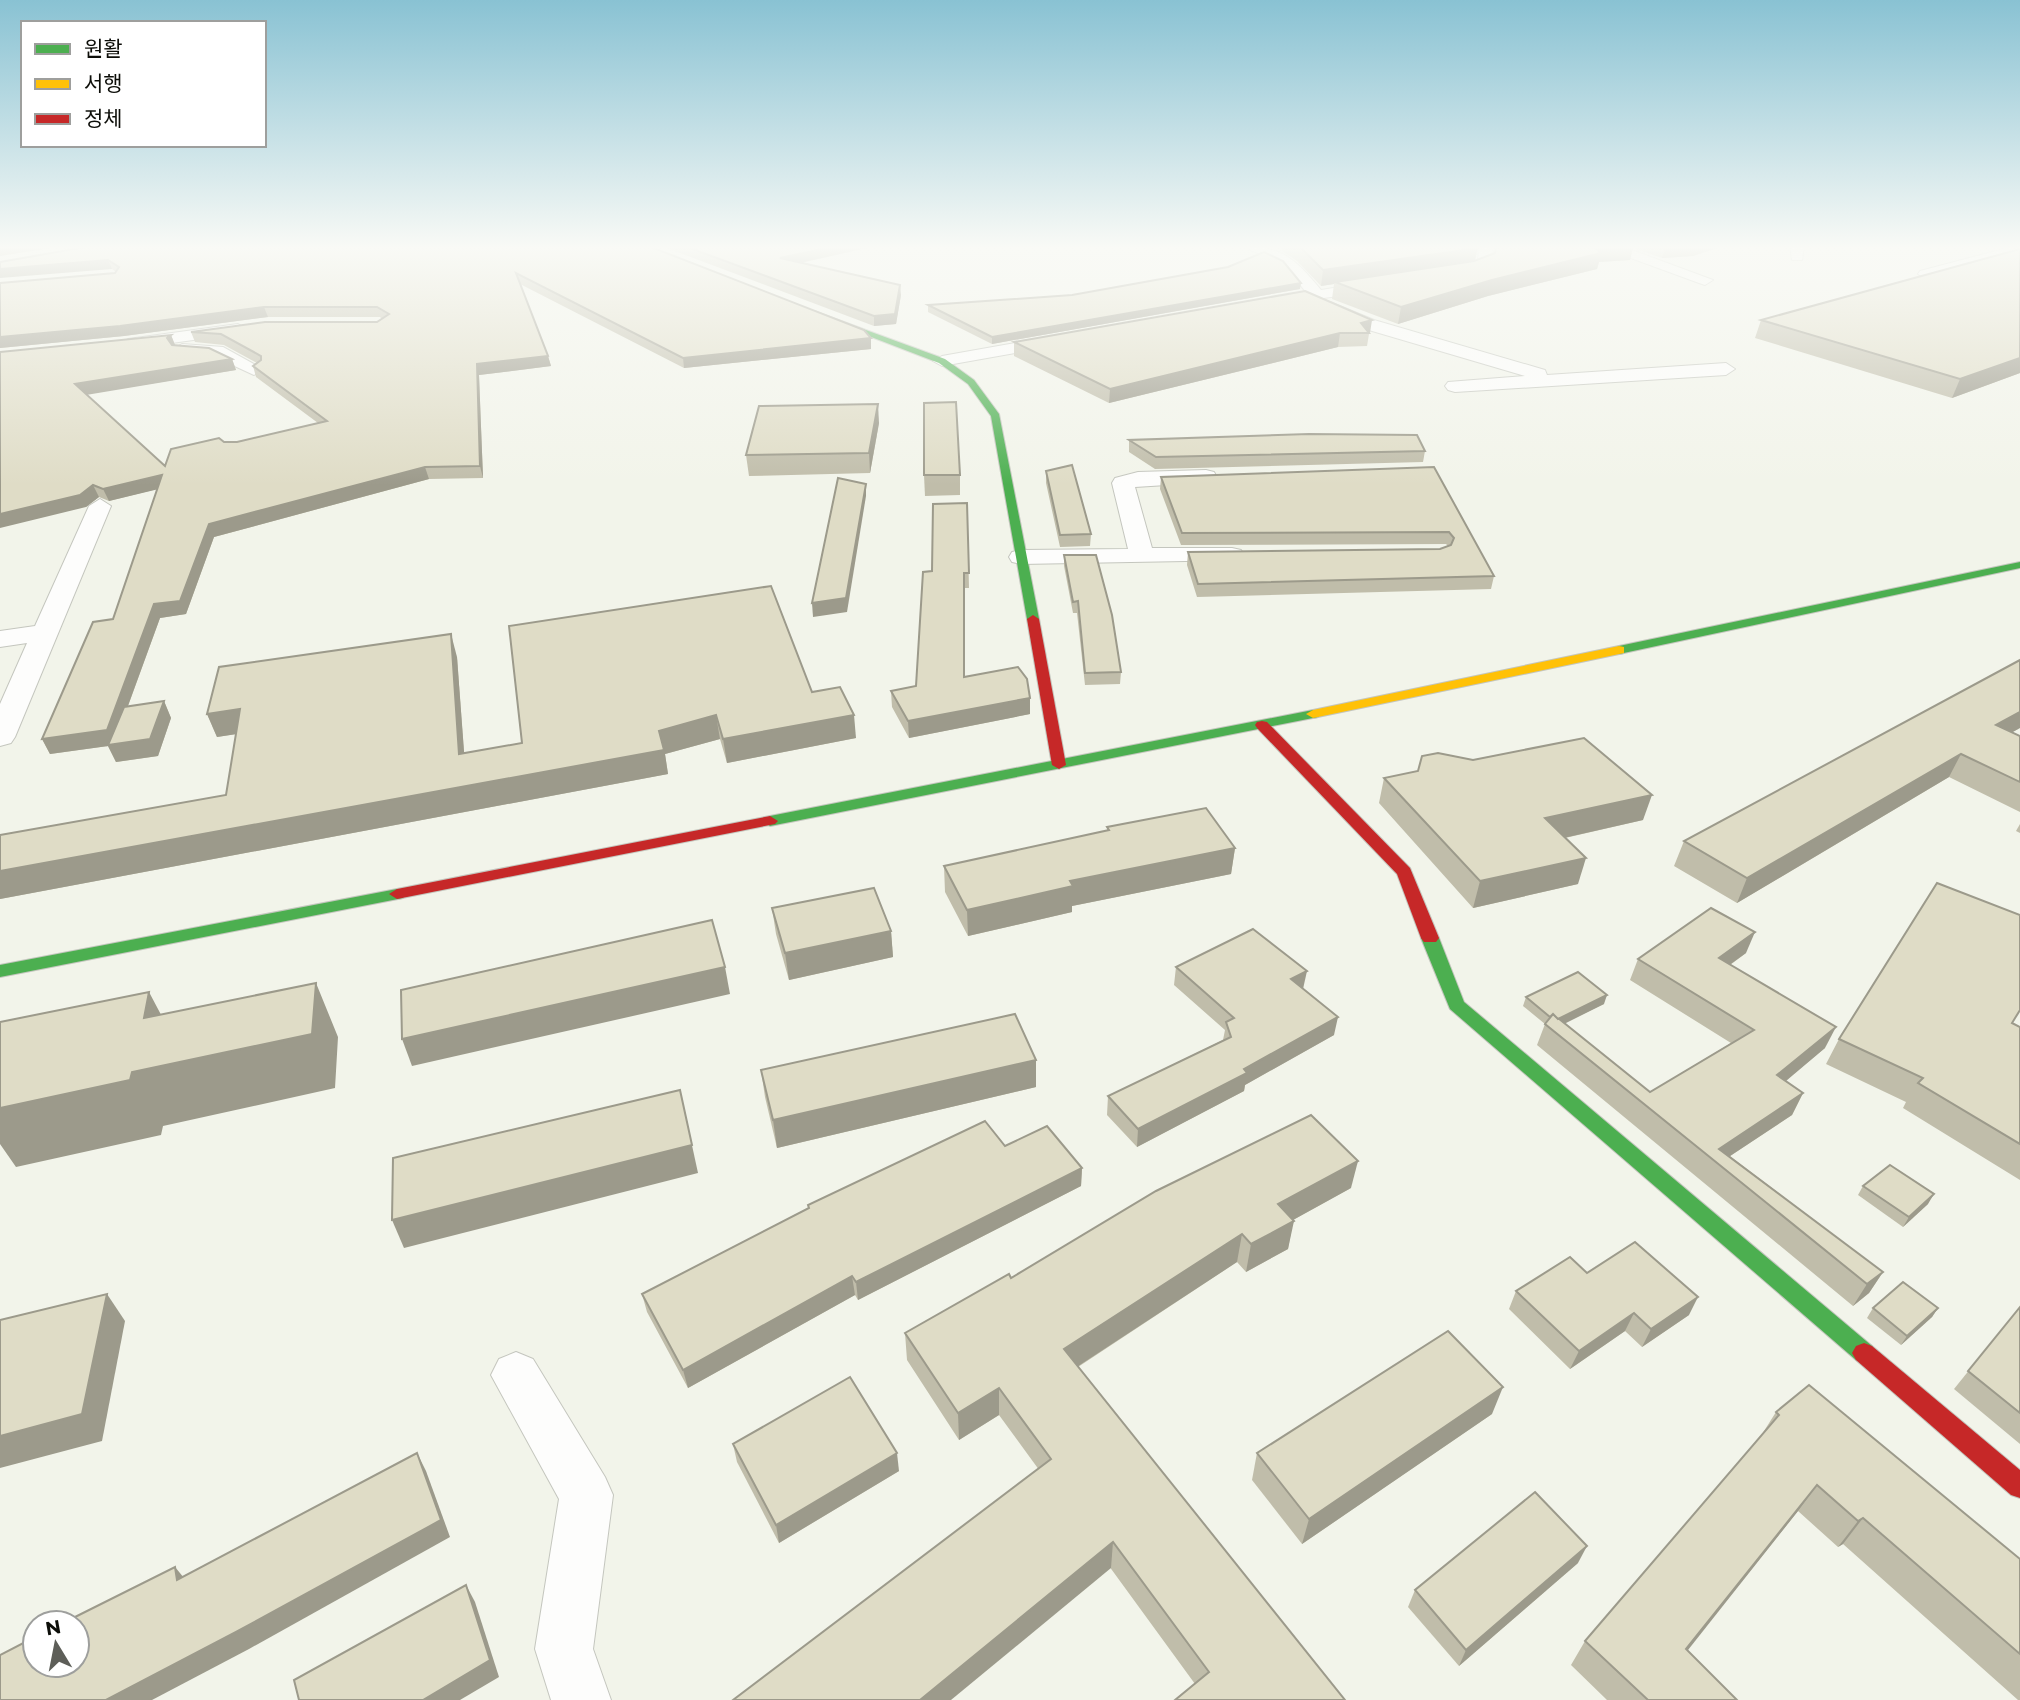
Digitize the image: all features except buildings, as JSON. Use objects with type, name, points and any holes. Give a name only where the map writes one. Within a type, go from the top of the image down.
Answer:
[{"type":"street","points":[[847,325],[942,361],[971,382],[996,416],[1059,765]]},
{"type":"street","points":[[1372,325],[1556,380]]},
{"type":"street","points":[[254,369],[217,351],[117,344],[256,327]]},
{"type":"street","points":[[942,361],[1076,337]]},
{"type":"street","points":[[1455,386],[1726,369]]},
{"type":"street","points":[[1142,556],[1123,483],[1138,479],[1234,476]]},
{"type":"street","points":[[0,737],[100,506]]},
{"type":"street","points":[[1021,556],[1250,554]]},
{"type":"street","points":[[0,971],[1262,725],[2018,567]]},
{"type":"street","points":[[0,639],[45,633]]},
{"type":"street","points":[[1262,725],[1404,872],[1456,1004],[2020,1486]]},
{"type":"street","points":[[516,1375],[586,1495],[564,1649],[581,1700]]},
{"type":"traffic: fast","points":[[849,325],[942,361],[971,382],[996,416],[1033,619]]},
{"type":"traffic: fast","points":[[1619,650],[2020,565]]},
{"type":"traffic: fast","points":[[770,821],[1313,714]]},
{"type":"traffic: fast","points":[[0,971],[397,894]]},
{"type":"traffic: fast","points":[[1430,938],[1456,1005],[1864,1353]]},
{"type":"traffic: slow","points":[[1313,714],[1619,650]]},
{"type":"traffic: jam","points":[[1033,619],[1059,765]]},
{"type":"traffic: jam","points":[[1262,725],[1404,872],[1430,938]]},
{"type":"traffic: jam","points":[[397,894],[770,821]]},
{"type":"traffic: jam","points":[[1864,1353],[2020,1486]]}]
